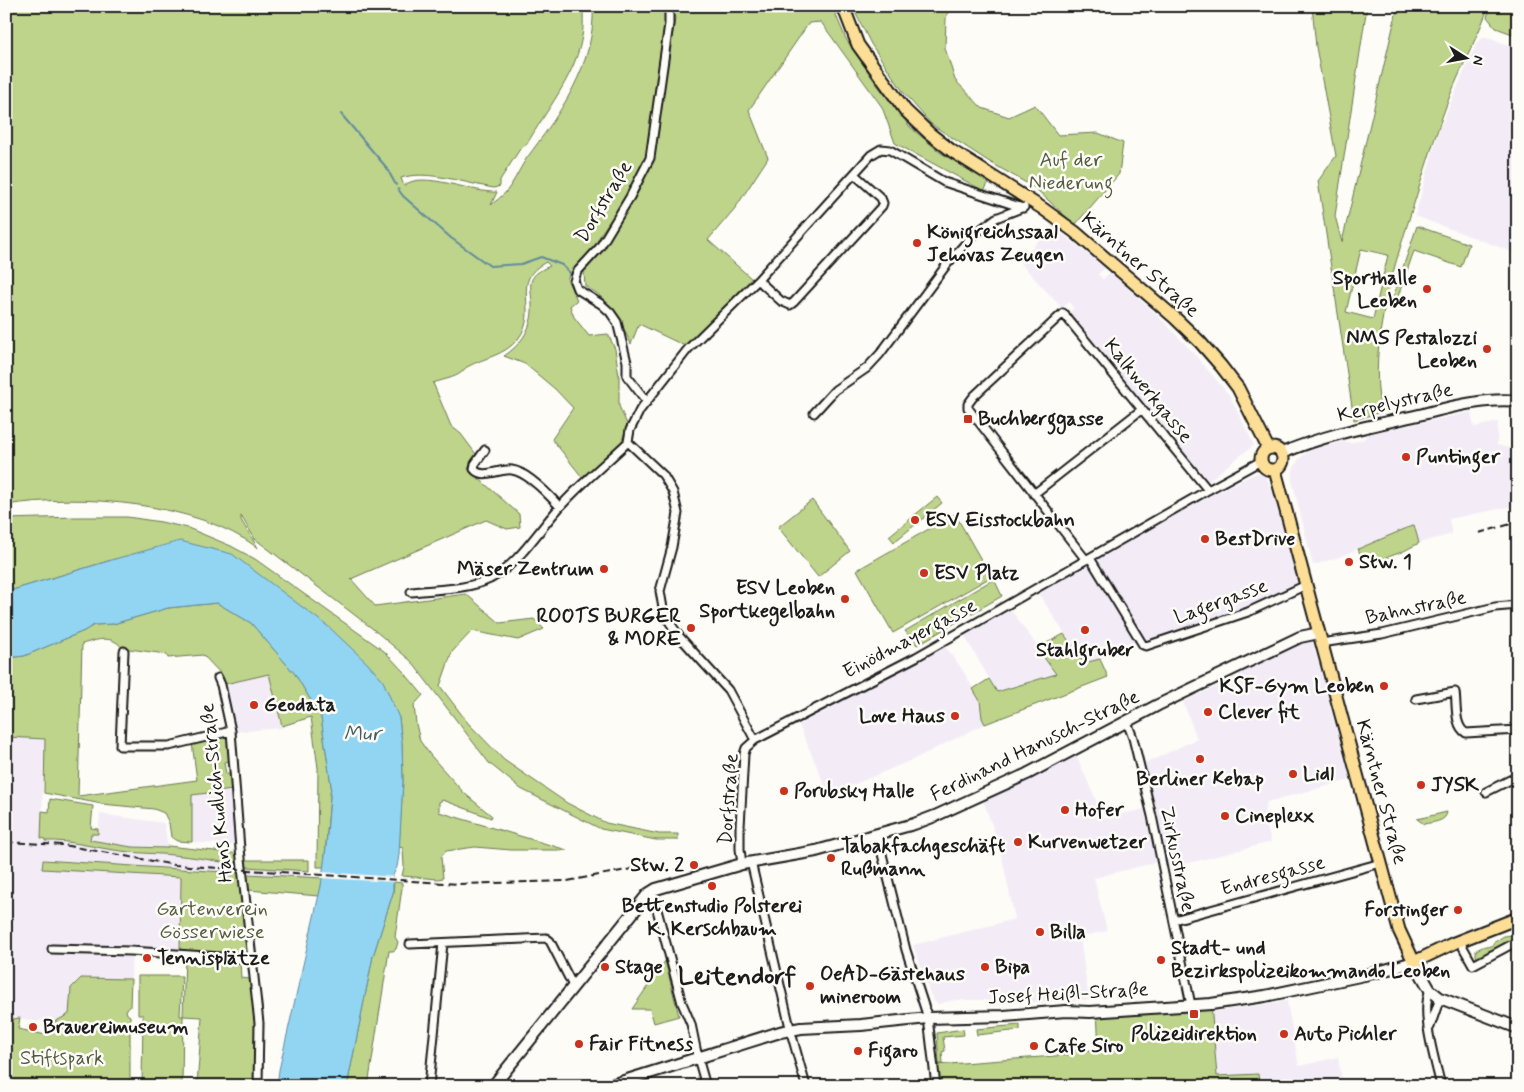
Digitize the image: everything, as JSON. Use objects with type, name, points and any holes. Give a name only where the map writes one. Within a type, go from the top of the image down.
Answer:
[{"type":"main road","name":"Kärntner Straße","points":[[843,6],[858,45],[905,110],[929,133],[952,151],[1034,203],[1075,232],[1174,317],[1222,366],[1238,388],[1268,448]]},
{"type":"main road","name":"Kerpelystraße","points":[[1282,453],[1324,438],[1389,421],[1484,401],[1518,401]]},
{"type":"main road","points":[[1268,448],[1277,448],[1282,453],[1283,461],[1279,468],[1275,470],[1266,468],[1261,461],[1262,454],[1268,448]]},
{"type":"main road","name":"Kärntner Straße","points":[[1275,470],[1399,930],[1414,962]]},
{"type":"main road","name":"Ferdinand Hanusch-Straße","points":[[652,891],[746,863],[816,851],[914,824],[947,811],[1057,759],[1180,694],[1300,637],[1320,638]]},
{"type":"main road","points":[[493,1086],[652,891]]},
{"type":"main road","points":[[1518,918],[1459,940],[1414,962],[1430,990],[1440,998],[1518,1028]]},
{"type":"main road","name":"Josef Heißl-Straße","points":[[608,1086],[791,1030],[928,1018],[1004,1016],[1066,1011],[1090,1012],[1211,1004],[1265,996],[1374,974],[1414,962]]},
{"type":"street","name":"Dorfstraße","points":[[647,402],[627,376],[627,362],[616,322],[610,312],[601,304],[577,289],[574,280],[576,272],[600,247],[630,197],[650,158],[669,24],[669,6]]},
{"type":"street","points":[[410,592],[467,586],[489,579],[514,562],[560,507],[628,442],[630,430],[640,410],[688,349],[758,280],[871,155],[881,149],[890,150],[944,182],[1022,208]]},
{"type":"street","points":[[758,280],[784,303],[790,304],[801,295],[882,206],[881,198],[854,174]]},
{"type":"street","points":[[814,413],[835,390],[866,368],[880,354],[948,263],[972,236],[996,218],[1034,203]]},
{"type":"street","name":"Kalkwerkgasse","points":[[1034,494],[970,412],[968,406],[974,396],[1063,314],[1208,490]]},
{"type":"street","points":[[1088,559],[1034,494],[1142,410]]},
{"type":"street","name":"Dorfstraße","points":[[628,442],[663,475],[673,492],[678,512],[672,547],[660,591],[664,614],[679,636],[728,690],[755,740],[746,748],[744,754],[740,849],[746,863],[806,1086]]},
{"type":"street","points":[[485,450],[475,464],[474,470],[477,473],[482,474],[505,469],[514,470],[535,484],[560,507]]},
{"type":"street","name":"Einödmayergasse","points":[[755,740],[916,657],[1261,461]]},
{"type":"street","name":"Lagergasse","points":[[1088,559],[1145,646],[1255,609],[1306,585]]},
{"type":"street","name":"Bahnstraße","points":[[1320,638],[1382,634],[1495,607],[1518,605]]},
{"type":"street","points":[[124,651],[120,746],[169,746],[231,731]]},
{"type":"street","name":"Hans Kudlich-Straße","points":[[218,678],[231,731],[258,1024],[258,1086]]},
{"type":"street","points":[[1416,699],[1456,692],[1459,723],[1462,730],[1466,733],[1518,730]]},
{"type":"street","name":"Zirkusstraße","points":[[1127,722],[1133,738],[1148,799],[1192,1004]]},
{"type":"street","points":[[1486,792],[1518,776]]},
{"type":"street","points":[[877,834],[906,950],[928,1018],[936,1086]]},
{"type":"street","name":"Endresgasse","points":[[1174,920],[1381,863]]},
{"type":"street","points":[[652,891],[682,1003],[691,1024],[706,1086]]},
{"type":"street","points":[[410,944],[546,938],[550,940],[573,986]]},
{"type":"street","points":[[1459,940],[1473,965],[1518,941]]},
{"type":"street","points":[[429,1086],[443,943]]},
{"type":"street","points":[[52,949],[132,951],[251,959]]},
{"type":"street","points":[[1430,990],[1427,997],[1426,1011],[1441,1086]]},
{"type":"street","points":[[1429,1030],[1440,998]]},
{"type":"shaded area","points":[[1485,37],[1518,48],[1518,254],[1415,216],[1439,130],[1477,42]]},
{"type":"shaded area","points":[[1051,225],[1105,268],[1098,274],[1103,279],[1110,272],[1156,314],[1189,348],[1230,396],[1254,445],[1208,481],[1070,312],[1073,308],[1069,302],[1062,308],[1020,263]]},
{"type":"shaded area","points":[[1471,412],[1474,427],[1498,422],[1497,445],[1518,450],[1518,502],[1509,507],[1449,519],[1452,534],[1419,543],[1413,525],[1337,558],[1313,565],[1292,481],[1293,470],[1303,455],[1311,450],[1344,441],[1351,443],[1364,439],[1368,434]]},
{"type":"shaded area","points":[[1256,473],[1266,477],[1271,488],[1299,583],[1289,592],[1243,610],[1152,642],[1137,644],[1093,662],[1084,663],[1038,593],[1217,492]]},
{"type":"shaded area","points":[[1011,610],[1057,674],[997,692],[964,635]]},
{"type":"shaded area","points":[[1307,640],[1312,640],[1313,643],[1350,780],[1267,802],[1264,814],[1271,842],[1166,869],[1142,765],[1197,739],[1183,702]]},
{"type":"shaded area","points":[[945,646],[962,669],[980,701],[982,718],[985,724],[912,760],[829,795],[799,725]]},
{"type":"shaded area","points":[[269,674],[282,728],[234,732],[225,684]]},
{"type":"shaded area","points":[[6,737],[45,738],[41,837],[45,841],[84,844],[119,851],[180,855],[214,860],[239,867],[309,871],[309,877],[43,860],[43,869],[181,877],[180,952],[132,949],[131,979],[81,978],[71,988],[69,1014],[49,1025],[46,1021],[42,1020],[37,1022],[20,1018],[6,1020]]},
{"type":"shaded area","points":[[1076,755],[1104,818],[1144,809],[1157,862],[1094,878],[1107,931],[1080,937],[1089,1000],[994,1003],[985,1000],[955,1000],[938,1004],[930,994],[913,945],[1015,919],[1002,858],[983,800]]},
{"type":"shaded area","points":[[233,790],[236,843],[231,845],[192,842],[192,795]]},
{"type":"shaded area","points":[[100,814],[164,823],[168,846],[167,848],[132,847],[90,840],[91,833],[98,834]]},
{"type":"shaded area","points":[[1287,1001],[1299,1066],[1338,1057],[1343,1086],[1259,1086],[1258,1074],[1217,1076],[1212,1012]]},
{"type":"green space","points":[[6,6],[583,6],[582,37],[572,68],[527,144],[520,149],[500,180],[500,186],[494,188],[423,175],[401,178],[404,186],[412,181],[422,180],[487,192],[497,192],[491,205],[509,188],[573,88],[588,48],[593,6],[665,6],[666,20],[649,147],[630,190],[618,210],[589,254],[572,271],[567,279],[577,300],[570,306],[574,317],[589,336],[608,334],[615,349],[619,376],[619,406],[627,424],[622,441],[614,452],[582,477],[552,439],[573,408],[555,389],[525,364],[504,356],[515,348],[527,331],[532,311],[532,279],[541,270],[550,266],[546,262],[535,270],[529,278],[527,287],[527,317],[524,328],[513,345],[500,353],[467,367],[456,376],[433,383],[451,426],[461,434],[476,454],[468,469],[519,514],[520,527],[507,529],[486,520],[351,579],[375,606],[466,594],[500,623],[534,619],[544,629],[518,640],[472,631],[452,652],[440,686],[468,723],[504,760],[567,803],[606,823],[659,834],[678,834],[678,840],[656,840],[601,829],[521,789],[489,763],[411,661],[373,629],[255,539],[241,516],[241,520],[258,548],[232,532],[203,520],[171,511],[137,505],[68,500],[6,505]]},
{"type":"green space","points":[[673,6],[832,6],[846,39],[875,82],[910,127],[941,153],[989,182],[984,191],[895,143],[882,107],[821,22],[809,23],[749,110],[768,158],[736,207],[708,240],[752,279],[718,316],[685,346],[639,324],[631,344],[615,311],[598,294],[585,286],[584,272],[580,270],[588,262],[653,154],[675,19]]},
{"type":"green space","name":"Auf der Niederung","points":[[852,6],[950,6],[946,18],[945,48],[955,80],[982,108],[1009,117],[1035,105],[1058,135],[1098,133],[1123,143],[1119,174],[1075,225],[1035,188],[988,161],[931,124],[904,93],[871,44]]},
{"type":"green space","points":[[1312,6],[1367,6],[1335,216],[1342,242],[1398,6],[1489,6],[1442,118],[1393,274],[1381,329],[1378,357],[1378,385],[1381,412],[1354,420],[1318,181],[1336,156],[1316,47]],"holes":[[[1361,249],[1388,255],[1373,319],[1346,312]]]},
{"type":"green space","points":[[1491,6],[1518,6],[1518,36],[1496,28],[1487,17]]},
{"type":"green space","points":[[1417,226],[1469,244],[1461,267],[1414,251],[1396,302],[1392,300]]},
{"type":"green space","name":"ESV Eisstockbahn","points":[[937,497],[942,503],[894,542],[889,536]]},
{"type":"green space","points":[[812,500],[850,551],[818,577],[778,527]]},
{"type":"green space","name":"ESV Platz","points":[[955,514],[991,577],[893,633],[857,570]]},
{"type":"green space","points":[[127,517],[188,528],[231,546],[255,559],[384,651],[423,695],[414,705],[420,741],[464,793],[492,816],[491,818],[443,800],[439,802],[439,812],[567,850],[511,850],[475,847],[446,851],[441,857],[443,878],[402,876],[404,867],[403,848],[399,847],[403,780],[399,718],[368,664],[115,559],[6,592],[6,519]]},
{"type":"green space","points":[[1414,525],[1419,543],[1365,566],[1358,549]]},
{"type":"green space","points":[[994,579],[1002,596],[917,645],[905,631]]},
{"type":"green space","points":[[217,603],[251,623],[295,674],[321,717],[331,785],[324,867],[317,867],[318,768],[311,717],[282,726],[269,674],[225,684],[222,675],[203,655],[168,658],[166,654],[122,648],[114,641],[104,639],[82,644],[78,796],[197,780],[192,743],[227,737],[230,761],[224,762],[226,774],[232,774],[233,790],[192,795],[192,842],[177,841],[171,837],[169,823],[164,813],[154,809],[102,804],[44,793],[45,739],[6,737],[6,658],[24,656],[94,625],[113,624],[168,608]]},
{"type":"green space","points":[[1064,634],[1084,663],[1100,659],[1108,677],[985,724],[982,718],[980,701],[973,689],[989,679],[997,692],[1056,674],[1037,648]]},
{"type":"green space","points":[[50,799],[93,806],[91,828],[98,829],[98,834],[91,834],[90,840],[132,847],[167,848],[168,846],[233,853],[239,858],[238,866],[166,854],[129,852],[74,843],[45,841],[45,839],[41,838],[42,811],[49,812]]},
{"type":"green space","points":[[1447,812],[1442,820],[1435,822],[1424,824],[1417,819]]},
{"type":"green space","name":"Gartenverein Gösserwiese","points":[[43,860],[239,873],[247,953],[245,956],[180,952],[181,877],[42,869]]},
{"type":"green space","points":[[245,860],[309,860],[309,871],[247,867]]},
{"type":"green space","points":[[247,874],[323,878],[319,896],[248,890]]},
{"type":"green space","points":[[394,882],[402,883],[395,937],[398,942],[396,949],[389,951],[368,1086],[347,1086],[373,956],[393,893]]},
{"type":"green space","points":[[1514,935],[1516,939],[1478,958],[1476,956],[1476,950],[1493,945],[1493,943],[1504,936]]},
{"type":"green space","points":[[185,957],[240,961],[241,978],[250,979],[256,1018],[254,1084],[234,1083],[234,1086],[197,1086],[202,1017],[183,1016]]},
{"type":"green space","points":[[665,961],[679,1016],[654,1023],[650,1009],[632,1009]]},
{"type":"green space","points":[[138,976],[182,976],[180,1016],[183,1016],[182,1086],[142,1086],[143,1015],[138,1015]]},
{"type":"green space","name":"Stiftspark","points":[[81,978],[131,979],[130,1007],[126,1010],[130,1016],[130,1086],[6,1086],[6,1020],[20,1018],[18,1029],[46,1035],[49,1025],[69,1014],[71,988]]},
{"type":"green space","points":[[1211,1004],[1217,1076],[1258,1074],[1259,1086],[938,1086],[936,1065],[1068,1055],[1071,1051],[1099,1050],[1097,1011]]},
{"type":"green space","points":[[1020,1025],[1020,1030],[977,1035],[976,1029]]},
{"type":"green space","points":[[963,1029],[964,1035],[943,1037],[945,1051],[942,1052],[943,1064],[939,1064],[937,1033]]},
{"type":"water","name":"Mur","points":[[180,541],[232,554],[330,628],[383,681],[399,718],[403,780],[399,855],[397,867],[393,875],[393,893],[373,956],[347,1086],[277,1086],[321,886],[331,785],[321,717],[295,674],[251,623],[217,603],[168,608],[113,624],[94,625],[24,656],[6,658],[6,592]]},
{"type":"pier","points":[[321,872],[396,877],[395,882],[320,878]]},
{"type":"waterway","points":[[341,114],[386,167],[396,185]]},
{"type":"waterway","points":[[398,189],[403,196],[451,238],[490,266],[521,264],[541,257],[562,265],[573,276]]},
{"type":"waterway","points":[[608,315],[615,328]]},
{"type":"waterway","points":[[628,427],[632,418]]},
{"type":"waterway","points":[[625,438],[626,432]]},
{"type":"railway","points":[[1479,533],[1518,522]]},
{"type":"railway","points":[[6,842],[63,845],[175,865],[458,884],[567,881],[659,864]]},
{"type":"place","name":"Königreichssaal Jehovas Zeugen","points":[[917,243]]},
{"type":"place","name":"Sporthalle Leoben","points":[[1427,289]]},
{"type":"place","name":"NMS Pestalozzi Leoben","points":[[1487,349]]},
{"type":"place","name":"Buchberggasse","points":[[968,419]]},
{"type":"place","name":"Puntinger","points":[[1406,457]]},
{"type":"place","name":"ESV Eisstockbahn","points":[[915,520]]},
{"type":"place","name":"BestDrive","points":[[1205,539]]},
{"type":"place","name":"Stw. 1","points":[[1349,562]]},
{"type":"place","name":"Mäser Zentrum","points":[[604,569]]},
{"type":"place","name":"ESV Platz","points":[[924,573]]},
{"type":"place","name":"ESV Leoben Sportkegelbahn","points":[[845,599]]},
{"type":"place","name":"ROOTS BURGER & MORE","points":[[691,628]]},
{"type":"place","name":"Stahlgruber","points":[[1085,630]]},
{"type":"place","name":"KSF-Gym Leoben","points":[[1384,686]]},
{"type":"place","name":"Geodata","points":[[254,705]]},
{"type":"place","name":"Clever fit","points":[[1208,712]]},
{"type":"place","name":"Love Haus","points":[[955,716]]},
{"type":"place","name":"Berliner Kebap","points":[[1200,759]]},
{"type":"place","name":"Lidl","points":[[1293,774]]},
{"type":"place","name":"JYSK","points":[[1421,785]]},
{"type":"place","name":"Porubsky Halle","points":[[784,791]]},
{"type":"place","name":"Hofer","points":[[1065,810]]},
{"type":"place","name":"Cineplexx","points":[[1225,816]]},
{"type":"place","name":"Kurvenwetzer","points":[[1018,842]]},
{"type":"place","name":"Tabakfachgeschäft Rußmann","points":[[831,858]]},
{"type":"place","name":"Stw. 2","points":[[694,865]]},
{"type":"place","name":"Bettenstudio Polsterei K. Kerschbaum","points":[[712,886]]},
{"type":"place","name":"Forstinger","points":[[1458,910]]},
{"type":"place","name":"Billa","points":[[1040,932]]},
{"type":"place","name":"Tennisplätze","points":[[147,958]]},
{"type":"place","name":"Stadt- und Bezirkspolizeikommando Leoben","points":[[1161,960]]},
{"type":"place","name":"Stage","points":[[605,967]]},
{"type":"place","name":"Bipa","points":[[985,967]]},
{"type":"place","name":"OeAD-Gästehaus mineroom","points":[[810,986]]},
{"type":"place","name":"Polizeidirektion","points":[[1194,1014]]},
{"type":"place","name":"Brauereimuseum","points":[[33,1027]]},
{"type":"place","name":"Auto Pichler","points":[[1284,1034]]},
{"type":"place","name":"Fair Fitness","points":[[579,1044]]},
{"type":"place","name":"Cafe Siro","points":[[1034,1046]]},
{"type":"place","name":"Figaro","points":[[858,1051]]},
{"type":"district","name":"Leitendorf","points":[[737,977]]}]
